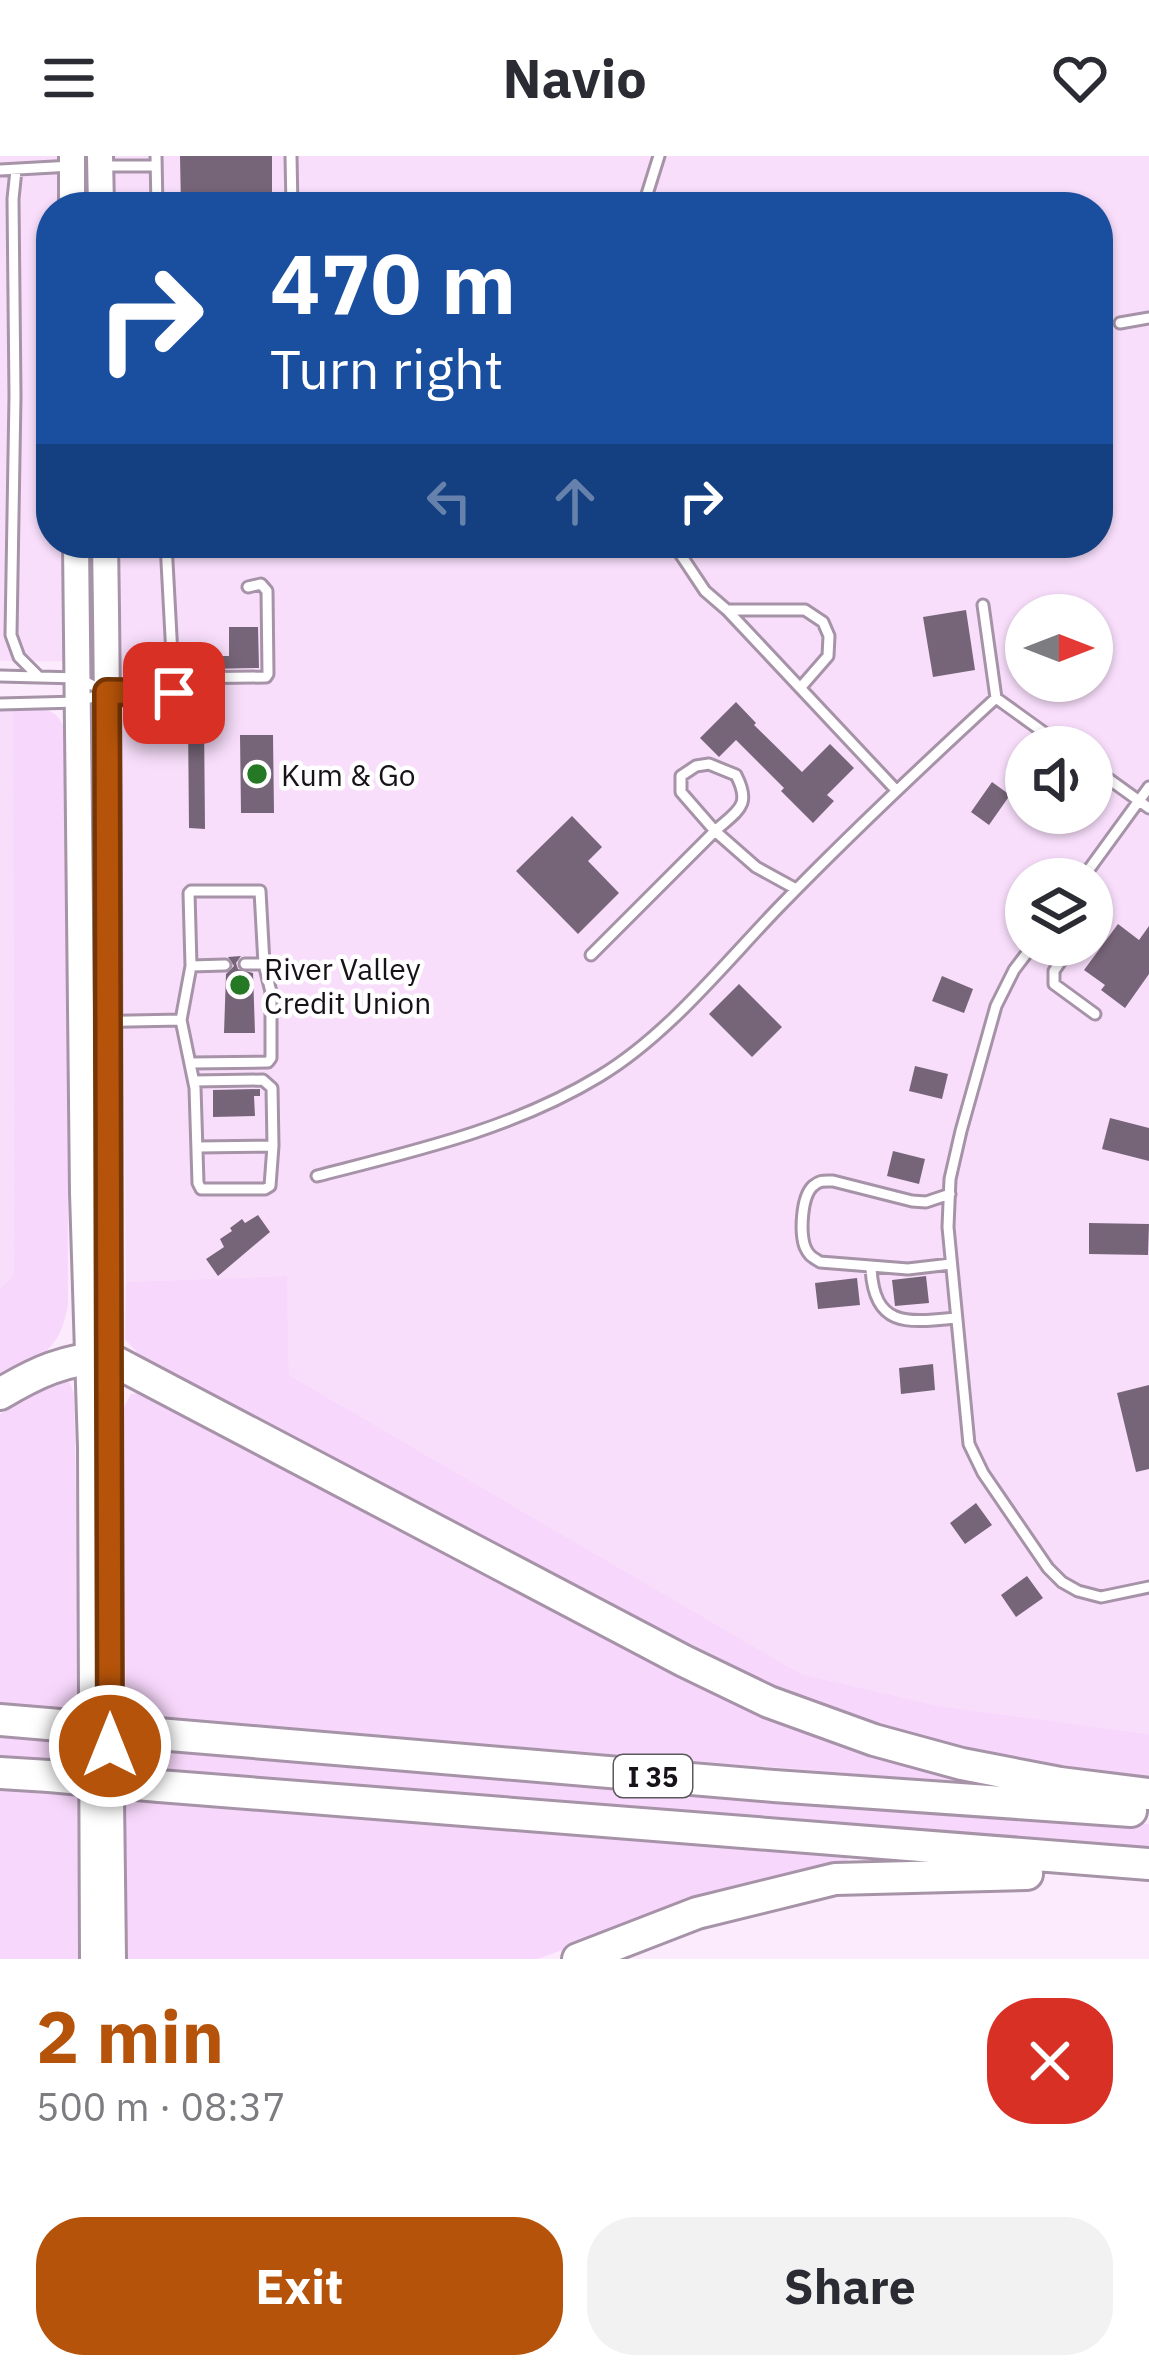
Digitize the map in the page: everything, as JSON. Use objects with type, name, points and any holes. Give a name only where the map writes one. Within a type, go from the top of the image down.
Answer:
[{"type":"highway","points":[[0,1394],[62,1363],[98,1358],[769,1702],[874,1740],[962,1764],[1060,1784],[1149,1794]]},
{"type":"highway","name":"I 35","points":[[0,1720],[774,1786],[1149,1812]]},
{"type":"highway","name":"I 35","points":[[0,1773],[1149,1869]]},
{"type":"highway","points":[[578,1959],[697,1913],[835,1879],[1149,1869]]},
{"type":"main road","points":[[72,161],[72,192]]},
{"type":"main road","points":[[100,161],[101,192]]},
{"type":"main road","points":[[76,558],[81,1022],[98,1358],[112,1959]]},
{"type":"main road","points":[[93,1959],[98,1358],[109,1022],[105,558]]},
{"type":"lane","points":[[291,156],[292,192]]},
{"type":"lane","points":[[648,192],[659,156]]},
{"type":"lane","points":[[0,170],[72,161],[156,161],[157,192]]},
{"type":"lane","points":[[16,170],[15,396],[5,575],[10,635],[19,657],[38,676]]},
{"type":"lane","points":[[1120,323],[1149,318]]},
{"type":"lane","points":[[0,353],[14,353]]},
{"type":"lane","points":[[0,397],[15,396]]},
{"type":"lane","points":[[0,704],[78,690],[174,693],[167,558]]},
{"type":"lane","points":[[683,558],[705,592],[896,790]]},
{"type":"lane","points":[[174,678],[266,677],[267,592],[261,584],[248,587]]},
{"type":"lane","points":[[982,605],[996,698],[1035,726]]},
{"type":"lane","points":[[727,610],[806,610],[824,622],[828,656],[801,687]]},
{"type":"lane","points":[[0,676],[38,676],[78,690],[107,692]]},
{"type":"lane","points":[[317,1176],[459,1139],[599,1076],[656,1034],[896,790],[996,698]]},
{"type":"lane","points":[[591,955],[716,831],[742,807],[745,791],[736,775],[709,764],[697,766],[681,776],[681,792],[716,831],[756,867],[796,889]]},
{"type":"lane","points":[[1113,782],[1144,805]]},
{"type":"lane","points":[[1100,858],[1144,805],[1149,787]]},
{"type":"lane","points":[[191,1063],[270,1060],[271,992],[264,964],[260,891],[191,891],[191,966],[181,1020],[194,1081],[198,1183],[209,1191],[265,1190],[272,1178],[272,1088],[263,1080],[194,1081]]},
{"type":"lane","points":[[245,964],[264,964]]},
{"type":"lane","points":[[191,966],[225,965]]},
{"type":"lane","points":[[1017,966],[996,1006],[961,1130],[950,1194],[948,1227],[968,1444],[983,1473],[1062,1582],[1101,1597],[1149,1587]]},
{"type":"lane","points":[[1057,966],[1054,984],[1095,1014]]},
{"type":"lane","points":[[81,1022],[181,1020]]},
{"type":"lane","points":[[198,1147],[273,1146]]},
{"type":"lane","points":[[950,1194],[912,1201],[820,1181],[806,1196],[803,1216],[804,1244],[820,1262],[908,1269],[951,1264]]},
{"type":"lane","points":[[871,1268],[872,1293],[890,1315],[956,1318]]},
{"type":"shaded area","points":[[0,156],[1149,156],[1149,1734],[939,1706],[801,1674],[289,1375],[287,1276],[126,1282],[121,662],[0,661]]},
{"type":"shaded area","points":[[0,709],[13,709],[14,1274],[0,1289]]},
{"type":"shaded area","points":[[13,709],[54,714],[67,738],[68,1304],[54,1343],[0,1379],[0,1289],[14,1274]]},
{"type":"shaded area","points":[[287,1276],[289,1375],[801,1674],[939,1706],[1149,1734],[1149,1783],[986,1761],[794,1701],[283,1440],[143,1359],[125,1339],[126,1282]]},
{"type":"shaded area","points":[[61,1380],[70,1383],[74,1394],[80,1712],[0,1706],[0,1414]]},
{"type":"shaded area","points":[[149,1392],[625,1643],[983,1778],[982,1784],[126,1715],[123,1409],[131,1394]]},
{"type":"shaded area","points":[[0,1733],[82,1739],[82,1764],[0,1758]]},
{"type":"shaded area","points":[[126,1743],[1149,1824],[1149,1849],[125,1767]]},
{"type":"shaded area","points":[[0,1786],[83,1791],[82,1959],[0,1959]]},
{"type":"shaded area","points":[[126,1795],[846,1852],[848,1864],[735,1885],[538,1959],[127,1959]]},
{"type":"building","points":[[180,156],[272,156],[272,192],[181,192]]},
{"type":"building","points":[[966,610],[975,670],[933,677],[923,617]]},
{"type":"building","points":[[229,627],[258,627],[259,668],[208,669],[208,656],[229,656]]},
{"type":"building","points":[[736,702],[802,772],[830,744],[854,768],[827,795],[834,801],[813,823],[736,740],[719,757],[700,738]]},
{"type":"building","name":"Kum & Go","points":[[188,719],[204,719],[205,829],[189,828]]},
{"type":"building","name":"Kum & Go","points":[[240,735],[273,735],[274,813],[241,813]]},
{"type":"building","points":[[992,782],[1005,791],[1005,802],[989,825],[971,812]]},
{"type":"building","points":[[572,816],[602,847],[588,861],[619,893],[578,934],[516,871]]},
{"type":"building","points":[[1118,924],[1139,940],[1149,926],[1149,974],[1125,1008],[1084,970],[1113,966],[1113,931]]},
{"type":"building","name":"River Valley Credit Union","points":[[241,956],[238,969],[253,973],[255,1033],[224,1033],[226,974],[234,966],[228,957]]},
{"type":"building","points":[[942,976],[973,989],[964,1013],[932,1001]]},
{"type":"building","points":[[739,984],[782,1027],[752,1057],[709,1014]]},
{"type":"building","points":[[915,1066],[948,1074],[942,1099],[909,1091]]},
{"type":"building","points":[[260,1089],[260,1096],[254,1096],[255,1116],[213,1117],[213,1090]]},
{"type":"building","points":[[1110,1118],[1149,1128],[1149,1161],[1102,1149]]},
{"type":"building","points":[[893,1151],[925,1159],[919,1184],[887,1176]]},
{"type":"building","points":[[258,1215],[270,1232],[218,1276],[206,1259],[224,1247],[220,1239],[230,1228]]},
{"type":"building","points":[[1089,1223],[1149,1224],[1148,1255],[1089,1254]]},
{"type":"building","points":[[926,1276],[929,1303],[895,1306],[892,1280]]},
{"type":"building","points":[[857,1278],[860,1305],[818,1309],[815,1283]]},
{"type":"building","points":[[933,1364],[935,1390],[901,1394],[899,1368]]},
{"type":"building","points":[[1149,1385],[1149,1469],[1136,1472],[1117,1393]]},
{"type":"building","points":[[976,1503],[992,1525],[965,1544],[950,1523]]},
{"type":"building","points":[[1027,1576],[1043,1598],[1016,1617],[1001,1595]]},
{"type":"place","name":"Kum & Go","points":[[257,774]]},
{"type":"place","name":"River Valley Credit Union","points":[[240,985]]},
{"type":"route","points":[[110,1746],[107,692],[174,693]]}]
